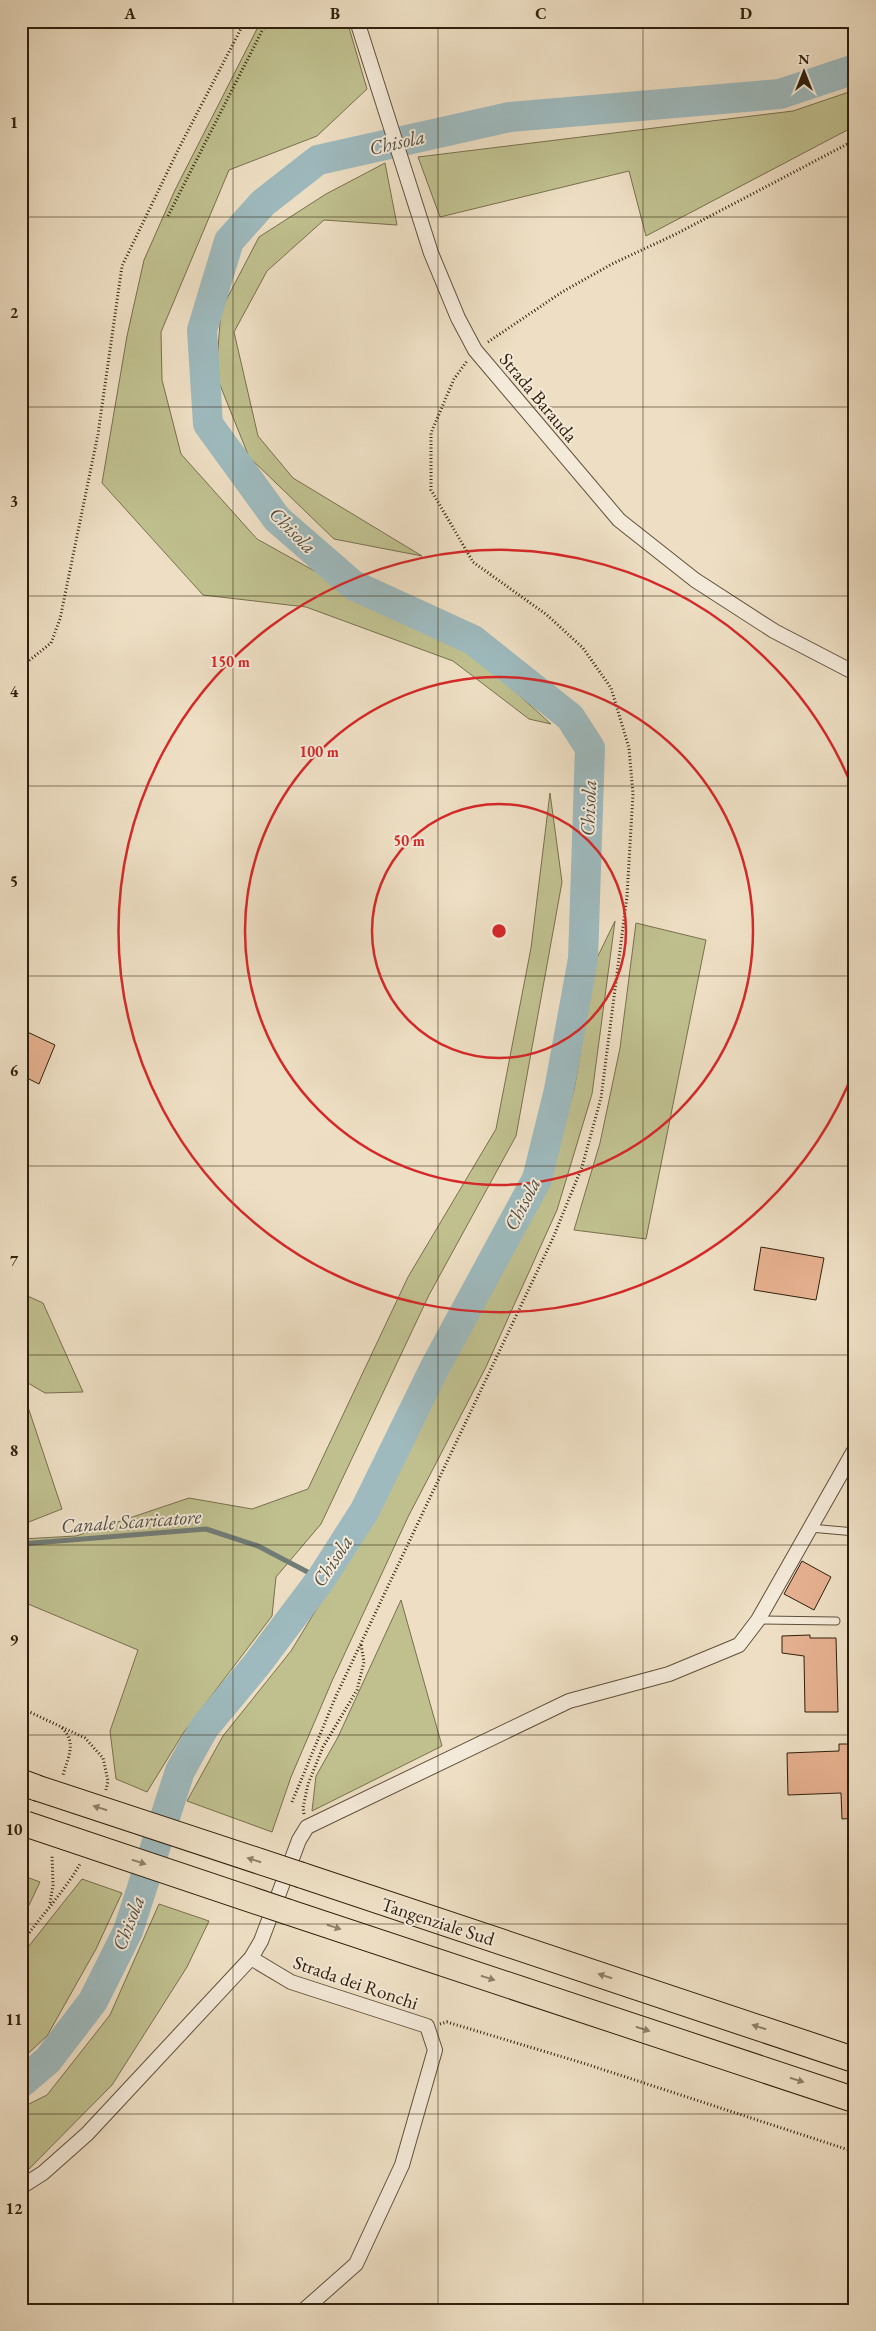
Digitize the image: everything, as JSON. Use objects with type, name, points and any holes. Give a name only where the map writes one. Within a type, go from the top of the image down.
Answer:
[{"type":"highway","name":"Tangenziale Sud","points":[[40,1784],[301,1875],[855,2060]]},
{"type":"highway","name":"Tangenziale Sud","points":[[24,1824],[855,2100]]},
{"type":"street","name":"Strada Barauda","points":[[357,21],[431,253],[458,318],[475,350],[619,520],[695,580],[774,631],[855,673]]},
{"type":"street","points":[[21,2187],[43,2173],[87,2134],[252,1958],[261,1941],[299,1840],[307,1827],[569,1702],[669,1674],[739,1645],[758,1620],[855,1449]]},
{"type":"street","name":"Strada dei Ronchi","points":[[252,1958],[290,1982],[427,2026],[435,2050],[402,2165],[356,2264],[304,2310]]},
{"type":"lane","points":[[810,1528],[855,1532]]},
{"type":"lane","points":[[758,1620],[836,1621]]},
{"type":"path","points":[[21,667],[51,642],[60,618],[98,434],[122,266],[179,148],[245,21]]},
{"type":"path","points":[[168,216],[267,21]]},
{"type":"path","points":[[292,1802],[360,1643],[544,1256],[582,1167],[601,1098],[627,896],[633,794],[629,748],[611,688],[583,648],[547,615],[472,562],[432,490],[431,433],[454,379],[475,350],[562,292],[612,264],[676,234],[855,140]]},
{"type":"path","points":[[307,1827],[303,1808],[308,1784],[323,1747],[357,1690],[364,1662],[360,1643]]},
{"type":"path","points":[[21,1708],[60,1726],[69,1735],[72,1742],[72,1749],[40,1784]]},
{"type":"path","points":[[21,1944],[48,1906],[53,1885],[51,1846]]},
{"type":"path","points":[[427,2026],[447,2022],[586,2064],[855,2152]]},
{"type":"green space","points":[[261,21],[347,21],[367,89],[317,136],[229,170],[161,332],[162,380],[181,454],[257,539],[338,584],[467,648],[551,724],[529,719],[453,661],[306,607],[203,595],[102,483],[127,336],[144,260],[175,190]]},
{"type":"green space","points":[[855,90],[855,126],[646,236],[629,171],[440,217],[418,157],[793,111]]},
{"type":"green space","points":[[385,163],[397,225],[324,220],[267,271],[234,332],[258,436],[293,478],[422,556],[334,539],[249,457],[216,375],[221,310],[259,237],[326,194]]},
{"type":"green space","points":[[550,793],[562,882],[516,1136],[429,1295],[321,1524],[276,1577],[272,1616],[184,1732],[147,1792],[116,1779],[110,1731],[138,1650],[21,1601],[21,1539],[76,1536],[189,1498],[252,1509],[308,1489],[408,1277],[496,1129],[531,948]]},
{"type":"green space","points":[[615,921],[592,1094],[557,1210],[486,1367],[408,1517],[332,1681],[291,1777],[272,1832],[187,1801],[223,1736],[291,1651],[383,1500],[459,1346],[541,1201],[574,1090],[596,960]]},
{"type":"green space","points":[[636,923],[706,940],[646,1239],[574,1230],[600,1143],[620,1048]]},
{"type":"green space","points":[[21,1293],[43,1303],[83,1392],[45,1393],[21,1379]]},
{"type":"green space","points":[[21,1386],[62,1509],[21,1525]]},
{"type":"green space","points":[[401,1600],[442,1746],[312,1811],[316,1776],[338,1737]]},
{"type":"green space","points":[[21,1875],[40,1882],[21,1922]]},
{"type":"green space","points":[[82,1879],[122,1893],[96,1949],[47,2036],[21,2060],[21,1956]]},
{"type":"green space","points":[[159,1904],[209,1921],[187,1967],[112,2085],[21,2177],[21,2108],[47,2095],[110,2015]]},
{"type":"building","points":[[21,1029],[55,1045],[39,1084],[21,1075]]},
{"type":"building","points":[[761,1247],[824,1258],[816,1300],[754,1290]]},
{"type":"building","points":[[802,1561],[831,1577],[814,1610],[784,1594]]},
{"type":"building","points":[[810,1635],[810,1638],[836,1638],[838,1712],[805,1712],[804,1656],[782,1653],[782,1636]]},
{"type":"building","points":[[839,1744],[855,1744],[855,1818],[842,1819],[841,1793],[788,1795],[787,1753],[839,1751]]},
{"type":"waterway","name":"Chisola","points":[[21,2083],[48,2060],[93,2001],[128,1931],[180,1771],[204,1728],[257,1664],[321,1579],[365,1510],[434,1369],[537,1179],[559,1090],[583,959],[590,748],[570,717],[473,640],[353,585],[277,519],[208,424],[202,330],[229,241],[263,203],[318,160],[510,117],[780,94],[855,69]]},
{"type":"waterway","name":"Canale Scaricatore","points":[[21,1544],[206,1529],[258,1546],[321,1579]]}]
